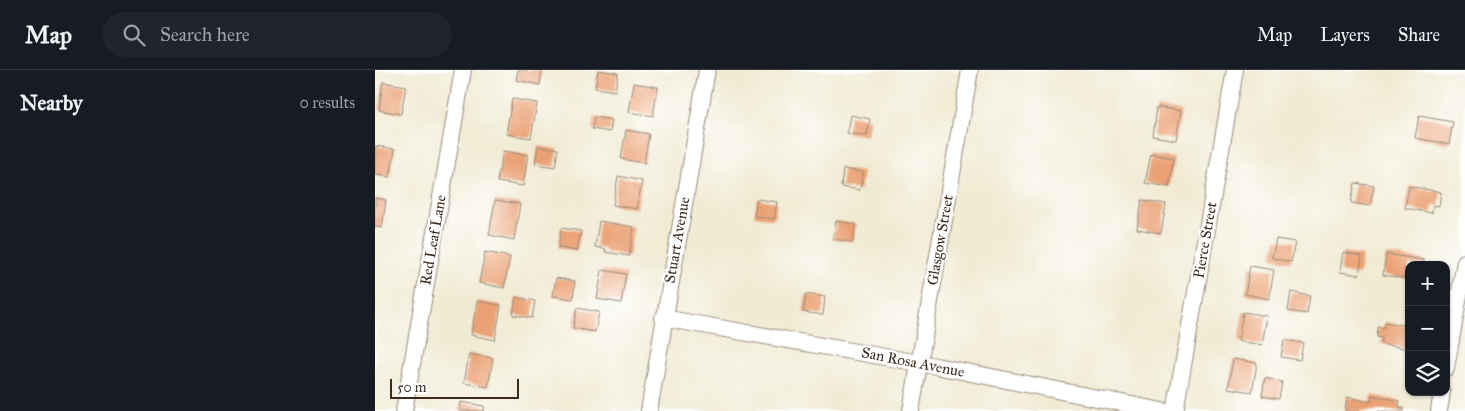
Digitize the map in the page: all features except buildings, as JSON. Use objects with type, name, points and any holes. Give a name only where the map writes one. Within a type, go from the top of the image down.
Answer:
[{"type":"street","name":"Red Leaf Lane","points":[[404,411],[463,70]]},
{"type":"street","name":"Stuart Avenue","points":[[649,411],[663,318],[707,70]]},
{"type":"street","name":"Glasgow Street","points":[[911,411],[970,70]]},
{"type":"street","name":"Pierce Street","points":[[1175,411],[1235,70]]},
{"type":"street","points":[[1449,351],[1465,262]]},
{"type":"street","name":"San Rosa Avenue","points":[[663,318],[919,363],[1162,411]]},
{"type":"street","points":[[1439,411],[1441,396]]}]
